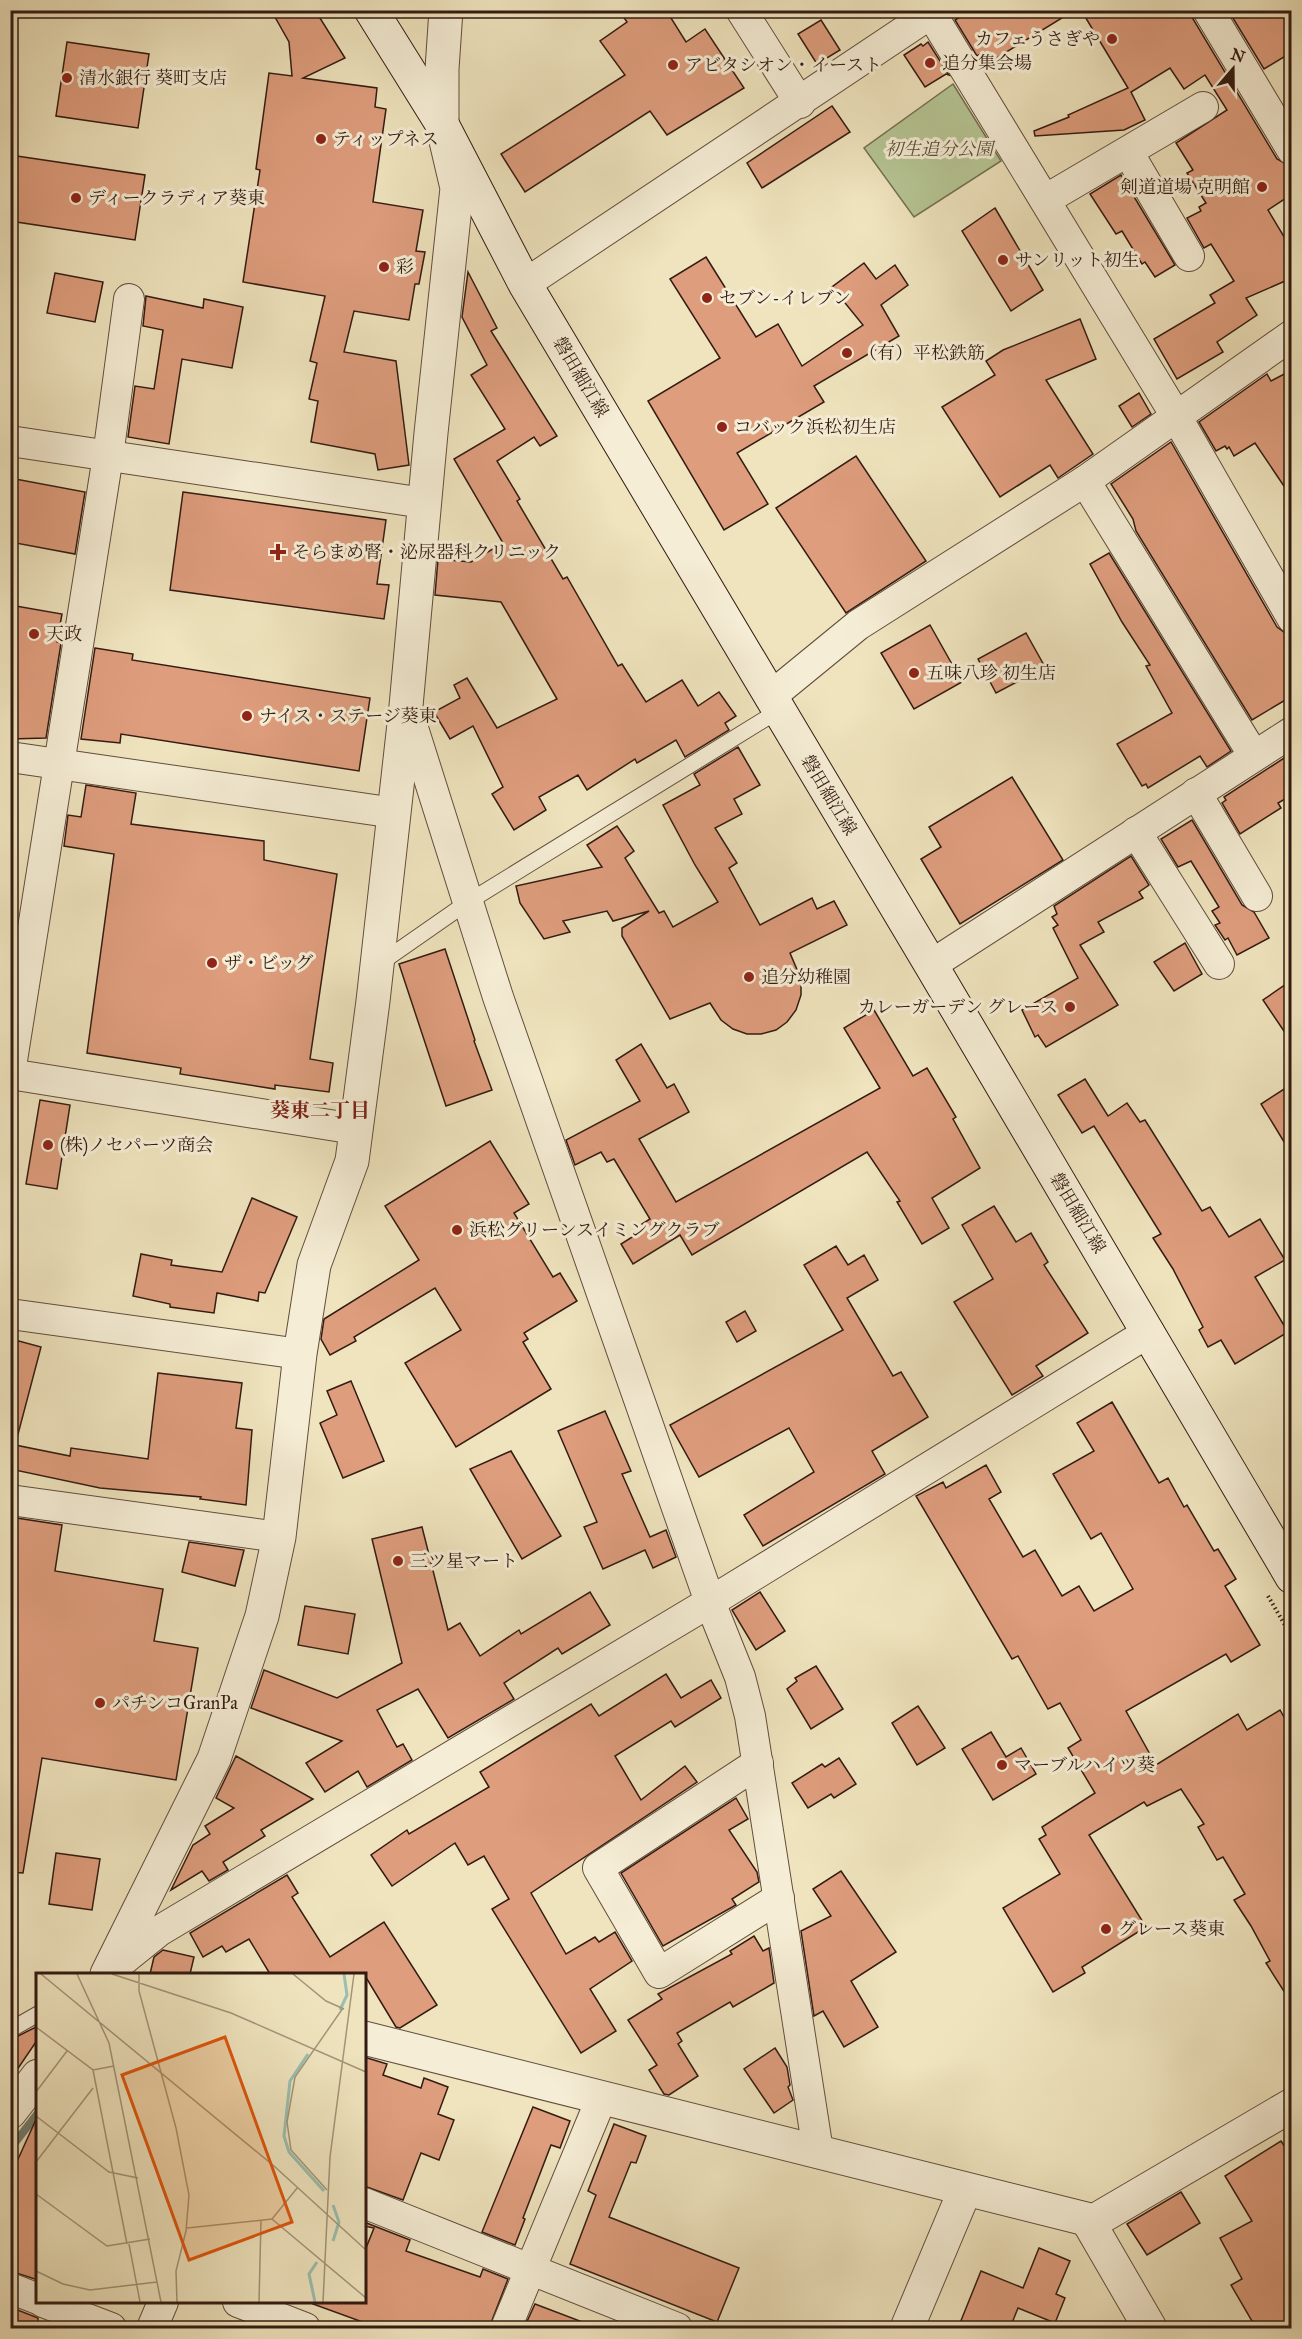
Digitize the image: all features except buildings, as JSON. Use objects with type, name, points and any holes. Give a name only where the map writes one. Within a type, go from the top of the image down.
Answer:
[{"type":"street","name":"磐田細江線","points":[[371,10],[442,124],[525,284],[931,964],[1292,1577]]},
{"type":"street","points":[[108,1973],[214,1759],[262,1616],[279,1537],[300,1354],[314,1265],[352,1161],[395,813],[457,188],[442,124],[442,69],[446,10]]},
{"type":"street","points":[[741,10],[800,103]]},
{"type":"street","points":[[1208,10],[1292,150]]},
{"type":"street","points":[[525,284],[800,103],[932,12],[1288,604]]},
{"type":"street","points":[[1045,200],[1203,107]]},
{"type":"street","points":[[1128,152],[1189,256]]},
{"type":"street","points":[[129,299],[108,456],[10,1074],[356,1129]]},
{"type":"street","points":[[774,704],[858,625],[1085,481],[1292,334]]},
{"type":"street","points":[[10,441],[424,503]]},
{"type":"street","points":[[1085,481],[1254,756]]},
{"type":"street","points":[[406,706],[498,997],[711,1602],[740,1677],[758,1763],[818,2151]]},
{"type":"street","points":[[931,964],[1292,732]]},
{"type":"street","points":[[10,757],[395,813]]},
{"type":"street","points":[[1196,793],[1257,896]]},
{"type":"street","points":[[1136,832],[1219,964]]},
{"type":"street","points":[[10,1314],[300,1354]]},
{"type":"street","points":[[109,1973],[159,1931],[711,1602],[1149,1332]]},
{"type":"street","points":[[10,1500],[279,1537]]},
{"type":"street","points":[[758,1763],[598,1868],[659,1973],[779,1898]]},
{"type":"street","points":[[366,2038],[965,2190],[1098,2221],[1292,2105]]},
{"type":"street","points":[[10,2112],[36,2079]]},
{"type":"street","points":[[506,2328],[602,2097]]},
{"type":"street","points":[[907,2328],[965,2190]]},
{"type":"street","points":[[366,2204],[677,2328]]},
{"type":"street","points":[[1088,2220],[1150,2328]]},
{"type":"street","points":[[10,2288],[36,2298]]},
{"type":"street","points":[[48,2303],[111,2328]]},
{"type":"street","points":[[152,2328],[162,2303]]},
{"type":"street","points":[[243,2303],[305,2328]]},
{"type":"lane","points":[[377,966],[468,902],[774,704]]},
{"type":"lane","points":[[10,2030],[36,2015]]},
{"type":"green space","name":"初生追分公園","points":[[953,84],[1001,161],[914,217],[864,148]]},
{"type":"waterway","points":[[10,2149],[36,2116]]},
{"type":"place","name":"カフェうさぎや","points":[[1112,39]]},
{"type":"place","name":"追分集会場","points":[[930,63]]},
{"type":"place","name":"アビタシオン・イースト","points":[[673,65]]},
{"type":"place","name":"清水銀行 葵町支店","points":[[67,78]]},
{"type":"place","name":"ティップネス","points":[[321,139]]},
{"type":"place","name":"剣道道場 克明館","points":[[1262,187]]},
{"type":"place","name":"ディークラディア葵東","points":[[76,198]]},
{"type":"place","name":"サンリット初生","points":[[1003,260]]},
{"type":"place","name":"彩","points":[[384,267]]},
{"type":"place","name":"セブン-イレブン","points":[[707,298]]},
{"type":"place","name":"（有）平松鉄筋","points":[[847,353]]},
{"type":"place","name":"コバック浜松初生店","points":[[722,427]]},
{"type":"place","name":"そらまめ腎・泌尿器科クリニック","points":[[278,552]]},
{"type":"place","name":"天政","points":[[34,634]]},
{"type":"place","name":"五味八珍 初生店","points":[[914,673]]},
{"type":"place","name":"ナイス・ステージ葵東","points":[[247,716]]},
{"type":"place","name":"ザ・ビッグ","points":[[212,963]]},
{"type":"place","name":"追分幼稚園","points":[[749,977]]},
{"type":"place","name":"カレーガーデン グレース","points":[[1070,1007]]},
{"type":"place","name":"(株)ノセパーツ商会","points":[[48,1145]]},
{"type":"place","name":"浜松グリーンスイミングクラブ","points":[[457,1230]]},
{"type":"place","name":"三ツ星マート","points":[[398,1561]]},
{"type":"place","name":"パチンコGranPa","points":[[100,1703]]},
{"type":"place","name":"マーブルハイツ葵","points":[[1002,1765]]},
{"type":"place","name":"グレース葵東","points":[[1106,1929]]},
{"type":"district","name":"葵東二丁目","points":[[320,1110]]}]
